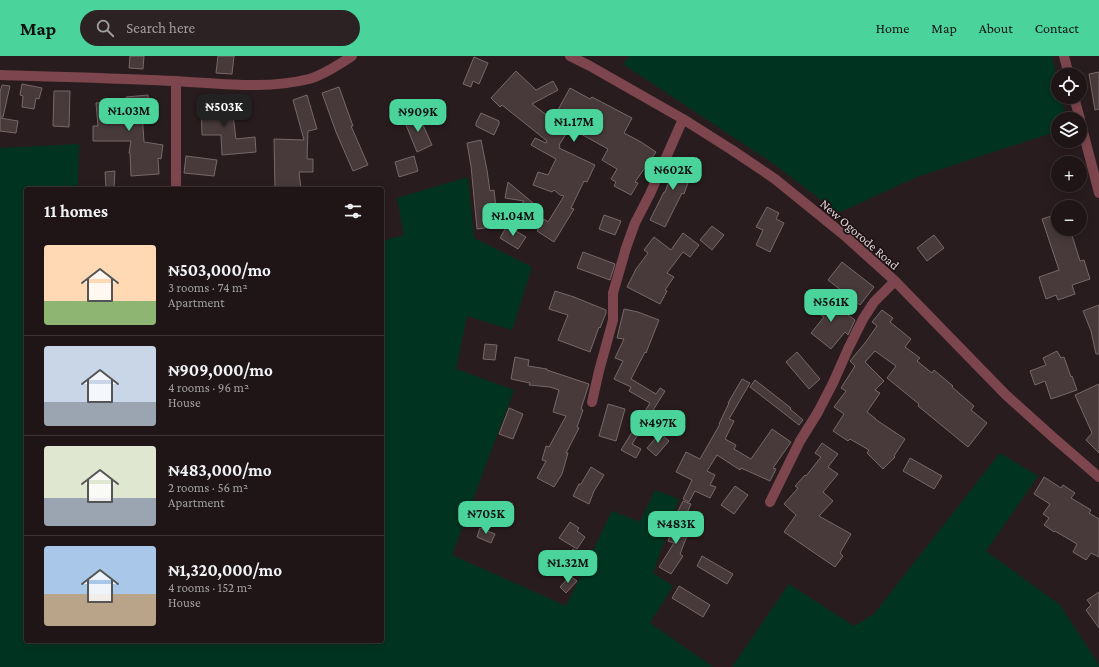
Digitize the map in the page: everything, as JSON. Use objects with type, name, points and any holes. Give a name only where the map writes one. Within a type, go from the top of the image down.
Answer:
[{"type":"street","points":[[0,74],[259,85],[311,79],[352,56]]},
{"type":"street","name":"New Ogorode Road","points":[[570,56],[683,119],[775,179],[844,234],[895,281],[1006,395],[1099,477]]},
{"type":"street","points":[[1064,56],[1067,68]]},
{"type":"street","points":[[176,81],[176,187]]},
{"type":"street","points":[[592,402],[613,320],[613,293],[626,248],[683,119]]},
{"type":"street","points":[[1087,141],[1096,169],[1099,193]]},
{"type":"street","points":[[770,502],[800,440],[834,383],[848,349],[863,319],[874,302],[895,281]]},
{"type":"green space","points":[[630,56],[1052,56],[1055,68],[1051,68],[1051,104],[1063,104],[1064,112],[1051,112],[1051,133],[917,177],[838,213],[774,164],[623,64]]},
{"type":"green space","points":[[79,144],[78,187],[24,187],[24,643],[384,643],[384,240],[404,235],[397,198],[468,177],[474,238],[532,267],[512,330],[467,316],[456,369],[514,390],[452,555],[566,606],[612,511],[640,522],[655,490],[679,499],[653,573],[673,586],[650,623],[713,667],[0,667],[0,148]]},
{"type":"green space","points":[[1000,453],[1038,476],[986,551],[1060,605],[1099,667],[732,667],[789,584],[854,626],[874,614]]},
{"type":"building","points":[[130,56],[144,56],[143,69],[129,68]]},
{"type":"building","points":[[218,56],[234,56],[232,74],[216,73]]},
{"type":"building","points":[[474,57],[488,63],[479,84],[473,81],[471,87],[463,84]]},
{"type":"building","points":[[516,71],[536,90],[553,81],[558,90],[532,104],[553,119],[570,88],[590,99],[592,97],[632,118],[624,133],[656,152],[635,182],[638,183],[631,195],[614,186],[616,182],[611,179],[617,169],[602,160],[608,149],[570,128],[559,145],[559,148],[595,165],[587,182],[584,181],[571,208],[574,209],[554,242],[537,231],[544,219],[548,222],[564,196],[560,195],[554,190],[552,192],[533,185],[538,172],[548,175],[556,159],[531,145],[535,138],[546,143],[547,141],[502,105],[500,107],[491,98]]},
{"type":"building","points":[[1099,72],[1099,109],[1095,110],[1089,74]]},
{"type":"building","points":[[22,84],[42,88],[39,99],[36,98],[34,109],[22,107],[23,96],[20,95]]},
{"type":"building","points":[[2,85],[10,86],[3,117],[0,117],[0,92]]},
{"type":"building","points":[[339,87],[353,126],[351,126],[368,165],[353,171],[336,132],[322,93]]},
{"type":"building","points":[[54,91],[70,91],[69,127],[53,126]]},
{"type":"building","points":[[148,95],[149,112],[142,112],[144,142],[163,145],[161,159],[158,158],[159,174],[131,176],[129,153],[131,141],[93,141],[93,126],[98,126],[96,103],[127,101],[126,97]]},
{"type":"building","points":[[307,95],[317,129],[308,131],[307,159],[313,159],[313,172],[299,172],[301,187],[275,187],[274,139],[304,140],[293,100]]},
{"type":"building","points":[[231,99],[236,139],[255,137],[256,152],[222,155],[221,135],[202,135],[201,102],[216,102]]},
{"type":"building","points":[[412,101],[417,107],[410,112],[406,105]]},
{"type":"building","points":[[481,113],[499,121],[494,135],[476,126]]},
{"type":"building","points":[[418,114],[432,145],[417,152],[404,120]]},
{"type":"building","points":[[0,118],[18,121],[16,133],[0,131]]},
{"type":"building","points":[[481,140],[490,191],[494,190],[498,226],[477,229],[471,166],[467,143]]},
{"type":"building","points":[[186,156],[217,160],[214,176],[184,173]]},
{"type":"building","points":[[414,156],[418,171],[399,177],[395,162]]},
{"type":"building","points":[[678,157],[695,163],[684,194],[682,193],[665,227],[650,220],[665,192]]},
{"type":"building","points":[[115,171],[114,187],[106,187],[105,172]]},
{"type":"building","points":[[508,182],[539,208],[527,223],[515,212],[524,201],[505,198]]},
{"type":"building","points":[[767,207],[779,213],[776,219],[784,223],[770,252],[756,245],[763,230],[756,227]]},
{"type":"building","points":[[604,215],[621,221],[615,235],[599,229]]},
{"type":"building","points":[[1051,216],[1051,236],[1072,236],[1080,261],[1084,260],[1090,279],[1072,285],[1075,294],[1058,300],[1056,295],[1046,299],[1039,277],[1059,270],[1042,219]]},
{"type":"building","points":[[507,226],[526,237],[518,249],[500,238]]},
{"type":"building","points":[[712,226],[724,235],[712,250],[700,240]]},
{"type":"building","points":[[683,233],[699,245],[690,257],[683,252],[667,273],[674,277],[665,290],[667,291],[660,304],[627,287],[636,269],[648,253],[644,250],[654,237],[671,250]]},
{"type":"building","points":[[934,235],[944,248],[927,261],[917,248]]},
{"type":"building","points":[[583,252],[615,264],[610,280],[577,268]]},
{"type":"building","points":[[842,262],[874,287],[860,305],[828,280]]},
{"type":"building","points":[[555,291],[606,310],[590,352],[558,340],[568,315],[549,309]]},
{"type":"building","points":[[820,295],[855,320],[848,335],[845,332],[831,349],[811,333],[824,317],[811,308]]},
{"type":"building","points":[[1099,305],[1099,354],[1096,354],[1091,331],[1083,311]]},
{"type":"building","points":[[624,309],[638,312],[659,320],[646,353],[645,352],[631,379],[656,394],[660,388],[665,391],[632,444],[641,449],[636,458],[621,450],[650,403],[629,391],[631,387],[614,379],[623,361],[615,358],[624,339],[617,338]]},
{"type":"building","points":[[882,310],[893,318],[890,322],[911,339],[905,347],[920,358],[917,361],[932,373],[934,370],[953,386],[952,387],[974,406],[971,410],[987,423],[968,447],[918,406],[919,404],[887,378],[896,366],[875,351],[865,362],[884,381],[875,390],[880,393],[867,412],[905,439],[894,456],[895,457],[883,469],[867,453],[869,450],[850,439],[848,441],[833,431],[844,414],[834,407],[846,391],[841,388],[855,366],[850,361],[877,326],[872,322]]},
{"type":"building","points":[[485,344],[497,345],[495,360],[483,359]]},
{"type":"building","points":[[1057,351],[1061,358],[1064,357],[1077,390],[1051,399],[1045,381],[1035,385],[1030,371],[1046,365],[1043,358]]},
{"type":"building","points":[[797,352],[820,379],[809,389],[786,362]]},
{"type":"building","points":[[515,357],[529,360],[528,366],[547,369],[589,384],[581,409],[583,410],[577,427],[579,428],[566,453],[568,453],[562,474],[554,487],[537,478],[546,461],[542,460],[546,446],[549,447],[566,416],[553,412],[559,390],[550,387],[529,385],[530,383],[511,379]]},
{"type":"building","points":[[742,379],[750,383],[729,419],[734,421],[725,439],[736,445],[734,449],[751,459],[772,429],[791,442],[773,468],[776,469],[770,481],[741,468],[740,470],[717,455],[707,471],[715,475],[710,485],[716,487],[710,498],[695,491],[689,502],[683,499],[692,480],[676,472],[686,452],[700,459],[720,424],[728,403]]},
{"type":"building","points":[[755,380],[791,408],[790,409],[803,420],[799,425],[750,387]]},
{"type":"building","points":[[1099,384],[1099,453],[1086,440],[1092,433],[1075,395]]},
{"type":"building","points":[[608,404],[625,409],[616,441],[599,436]]},
{"type":"building","points":[[509,408],[523,414],[513,439],[499,434]]},
{"type":"building","points":[[660,433],[669,441],[656,456],[647,448]]},
{"type":"building","points":[[822,443],[838,454],[828,467],[838,474],[823,492],[833,501],[819,516],[851,534],[840,553],[843,556],[835,567],[784,532],[796,515],[784,504],[798,488],[795,486],[805,475],[806,476],[821,457],[815,453]]},
{"type":"building","points":[[910,458],[942,476],[934,489],[903,471]]},
{"type":"building","points":[[591,467],[604,475],[594,491],[589,504],[573,496],[579,484],[581,484]]},
{"type":"building","points":[[1044,477],[1061,488],[1063,485],[1075,493],[1071,498],[1091,510],[1089,513],[1099,519],[1099,557],[1091,553],[1086,560],[1073,552],[1077,544],[1044,525],[1049,518],[1043,514],[1050,504],[1034,494]]},
{"type":"building","points":[[735,486],[748,495],[734,514],[721,505]]},
{"type":"building","points":[[683,501],[691,504],[684,519],[676,515]]},
{"type":"building","points":[[678,517],[692,523],[680,554],[683,556],[671,574],[659,567],[674,543],[668,541]]},
{"type":"building","points":[[570,522],[579,528],[577,531],[585,537],[577,549],[559,538]]},
{"type":"building","points":[[480,528],[495,534],[491,543],[477,537]]},
{"type":"building","points":[[573,549],[585,558],[578,568],[566,559]]},
{"type":"building","points":[[702,556],[733,574],[727,584],[697,566]]},
{"type":"building","points":[[570,576],[577,581],[566,593],[560,587]]},
{"type":"building","points":[[679,586],[710,605],[703,617],[672,598]]},
{"type":"building","points":[[1099,592],[1099,628],[1086,610],[1091,605],[1087,600]]}]
